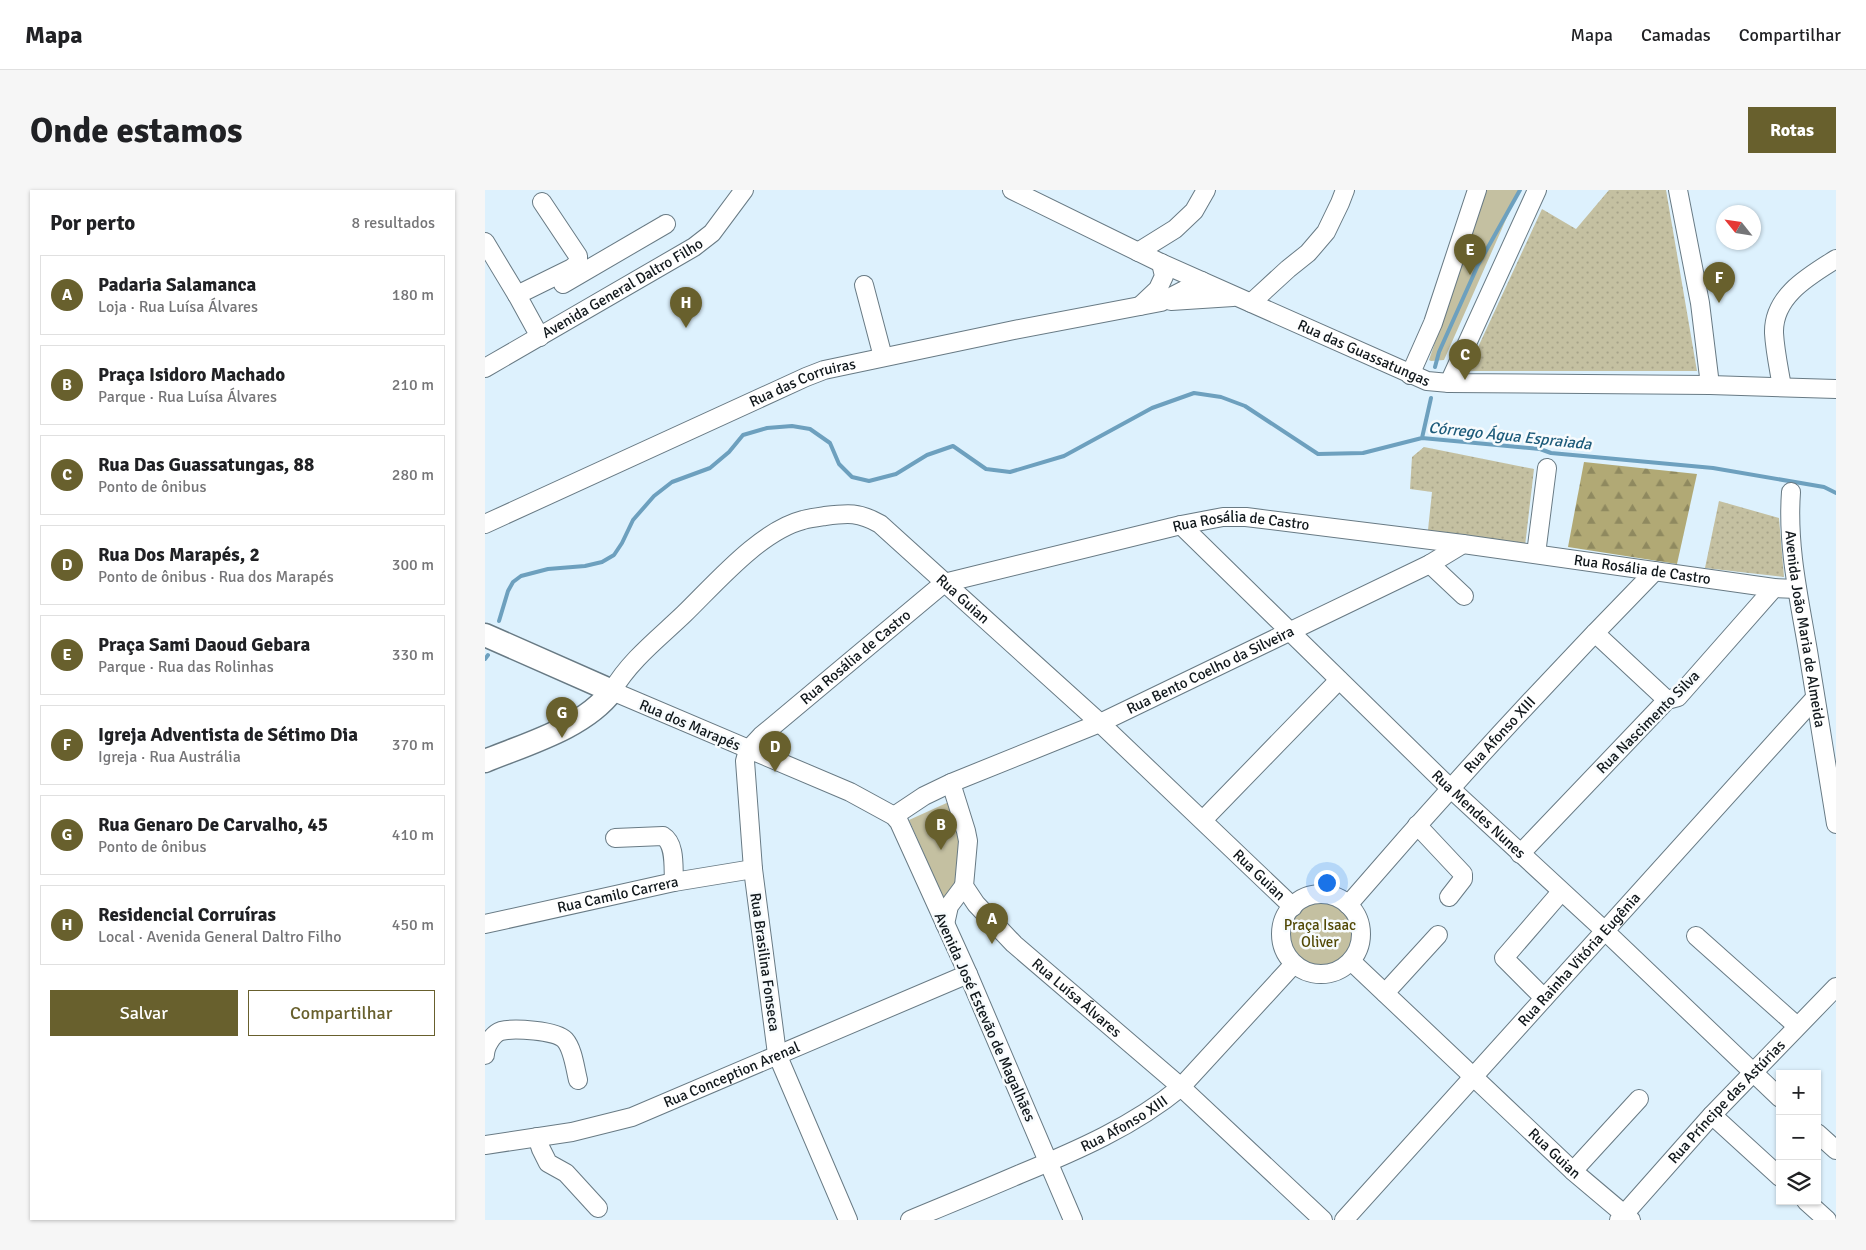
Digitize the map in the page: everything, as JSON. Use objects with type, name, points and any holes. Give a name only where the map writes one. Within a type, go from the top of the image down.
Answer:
[{"type":"main road","name":"Rua dos Marapés","points":[[485,635],[612,691]]},
{"type":"main road","points":[[485,761],[557,732],[591,712],[612,691]]},
{"type":"street","name":"Avenida General Daltro Filho","points":[[485,368],[694,247],[712,233],[744,190]]},
{"type":"street","name":"Rua das Guassatungas","points":[[1012,190],[1161,263],[1427,381],[1449,383],[1836,388]]},
{"type":"street","points":[[1138,252],[1175,229],[1195,211],[1206,190]]},
{"type":"street","points":[[1161,302],[1244,300],[1308,253],[1326,232],[1345,190]]},
{"type":"street","points":[[1410,375],[1433,323],[1477,190]]},
{"type":"street","points":[[1449,383],[1537,190]]},
{"type":"street","points":[[1678,190],[1700,303],[1710,385]]},
{"type":"street","points":[[520,300],[578,263],[578,256],[542,202]]},
{"type":"street","points":[[520,300],[576,278],[666,224]]},
{"type":"street","points":[[485,242],[540,337]]},
{"type":"street","points":[[1782,387],[1774,332],[1777,314],[1797,285],[1836,259]]},
{"type":"street","points":[[1140,306],[1158,289],[1164,276],[1161,263]]},
{"type":"street","name":"Rua das Corruiras","points":[[485,524],[824,370],[879,343],[1161,302],[1202,281]]},
{"type":"street","points":[[863,285],[879,343]]},
{"type":"street","points":[[1536,554],[1547,468]]},
{"type":"street","name":"Avenida João Maria de Almeida","points":[[1791,492],[1790,540],[1836,824]]},
{"type":"street","name":"Rua Guian","points":[[612,691],[632,663],[748,552],[775,531],[803,520],[849,513],[865,516],[880,524],[1100,723],[1293,907]]},
{"type":"street","name":"Rua Rosália de Castro","points":[[748,750],[761,736],[944,583],[1181,525],[1223,517],[1246,517],[1463,544],[1774,588],[1797,589]]},
{"type":"street","name":"Rua Mendes Nunes","points":[[1181,525],[1450,788],[1605,931],[1776,1094]]},
{"type":"street","name":"Rua Bento Coelho da Silveira","points":[[951,783],[1100,723],[1430,564],[1463,544]]},
{"type":"street","points":[[1430,564],[1465,596]]},
{"type":"street","name":"Rua Afonso XIII","points":[[1348,905],[1450,788],[1655,571]]},
{"type":"street","name":"Rua Nascimento Silva","points":[[1520,854],[1667,700],[1678,697],[1774,588]]},
{"type":"street","points":[[1595,633],[1667,700]]},
{"type":"street","points":[[1203,820],[1339,680]]},
{"type":"street","name":"Rua dos Marapés","points":[[612,691],[849,792],[894,816]]},
{"type":"street","name":"Rua Rainha Vitória Eugênia","points":[[1344,1220],[1815,698]]},
{"type":"street","name":"Rua Brasilina Fonseca","points":[[748,750],[745,761],[753,868],[777,1054],[848,1220]]},
{"type":"street","points":[[894,816],[924,796],[951,783],[967,836],[968,848],[965,886],[949,906],[945,924]]},
{"type":"street","name":"Avenida José Estevão de Magalhães","points":[[894,816],[899,822],[968,974],[1073,1220]]},
{"type":"street","points":[[1417,825],[1463,874],[1463,879],[1449,897]]},
{"type":"street","points":[[615,838],[663,836],[669,839],[674,882]]},
{"type":"street","name":"Rua Camilo Carrera","points":[[485,924],[674,882],[753,868]]},
{"type":"street","name":"Rua Luísa Álvares","points":[[965,886],[976,904],[1014,944],[1181,1087],[1323,1220]]},
{"type":"street","points":[[1544,998],[1504,958],[1561,892]]},
{"type":"street","points":[[1320,895],[1338,898],[1348,905],[1356,915],[1360,926],[1361,939],[1358,951],[1351,961],[1341,969],[1329,974],[1304,971],[1294,964],[1286,954],[1282,942],[1282,929],[1285,917],[1293,907],[1302,899],[1320,895]]},
{"type":"street","points":[[1385,993],[1438,934]]},
{"type":"street","points":[[1696,936],[1797,1026]]},
{"type":"street","name":"Rua Guian","points":[[1351,961],[1625,1218]]},
{"type":"street","name":"Rua Afonso XIII","points":[[910,1220],[1049,1163],[1132,1121],[1160,1104],[1181,1087],[1294,964]]},
{"type":"street","name":"Rua Conception Arenal","points":[[485,1145],[572,1132],[631,1117],[968,974]]},
{"type":"street","name":"Rua Príncipe das Astúrias","points":[[1625,1218],[1712,1115],[1836,986]]},
{"type":"street","points":[[485,1056],[485,1049],[493,1037],[500,1031],[542,1030],[563,1038],[569,1047],[578,1080]]},
{"type":"street","points":[[1573,1171],[1639,1099]]},
{"type":"street","points":[[1712,1115],[1776,1173]]},
{"type":"street","points":[[1821,1137],[1836,1150]]},
{"type":"street","points":[[537,1138],[548,1163],[566,1174],[598,1208]]},
{"type":"street","points":[[1810,1205],[1827,1220]]},
{"type":"green space","points":[[1487,190],[1519,190],[1444,360],[1431,361],[1429,360]]},
{"type":"green space","points":[[1609,190],[1666,190],[1697,371],[1467,371],[1542,209],[1576,229]]},
{"type":"green space","points":[[1424,447],[1534,469],[1525,546],[1428,530],[1432,492],[1410,489],[1412,457]]},
{"type":"green space","points":[[1584,462],[1697,474],[1677,564],[1568,547]]},
{"type":"green space","points":[[1719,501],[1779,518],[1784,577],[1705,568]]},
{"type":"green space","points":[[951,801],[960,845],[957,892],[944,899],[909,820]]},
{"type":"green space","name":"Praça Isaac Oliver","points":[[1320,898],[1340,904],[1350,914],[1356,934],[1350,954],[1340,964],[1320,970],[1300,964],[1290,954],[1284,934],[1290,914],[1300,904]]},
{"type":"waterway","points":[[1435,367],[1439,352],[1478,265],[1520,190]]},
{"type":"waterway","name":"Córrego Água Espraiada","points":[[499,621],[508,591],[513,582],[521,576],[548,569],[585,566],[602,562],[614,555],[633,520],[654,496],[672,482],[710,468],[729,452],[743,435],[767,428],[792,426],[810,429],[830,443],[839,464],[852,477],[869,481],[896,474],[927,455],[953,446],[986,469],[1010,472],[1064,456],[1152,408],[1194,393],[1221,397],[1245,406],[1318,454],[1363,453],[1422,438],[1540,449],[1551,453],[1713,468],[1824,487],[1836,493]]},
{"type":"waterway","points":[[1422,438],[1431,398]]},
{"type":"waterway","name":"Córrego Água Espraiada","points":[[485,659],[488,655]]},
{"type":"place","name":"Praça Sami Daoud Gebara","points":[[1470,275]]},
{"type":"place","name":"Igreja Adventista de Sétimo Dia","points":[[1719,303]]},
{"type":"place","name":"Residencial Corruíras","points":[[686,328]]},
{"type":"place","name":"Rua Das Guassatungas, 88","points":[[1465,380]]},
{"type":"place","name":"Rua Genaro De Carvalho, 45","points":[[562,738]]},
{"type":"place","name":"Rua Dos Marapés, 2","points":[[775,772]]},
{"type":"place","name":"Praça Isidoro Machado","points":[[941,850]]},
{"type":"place","name":"Padaria Salamanca","points":[[992,944]]}]
